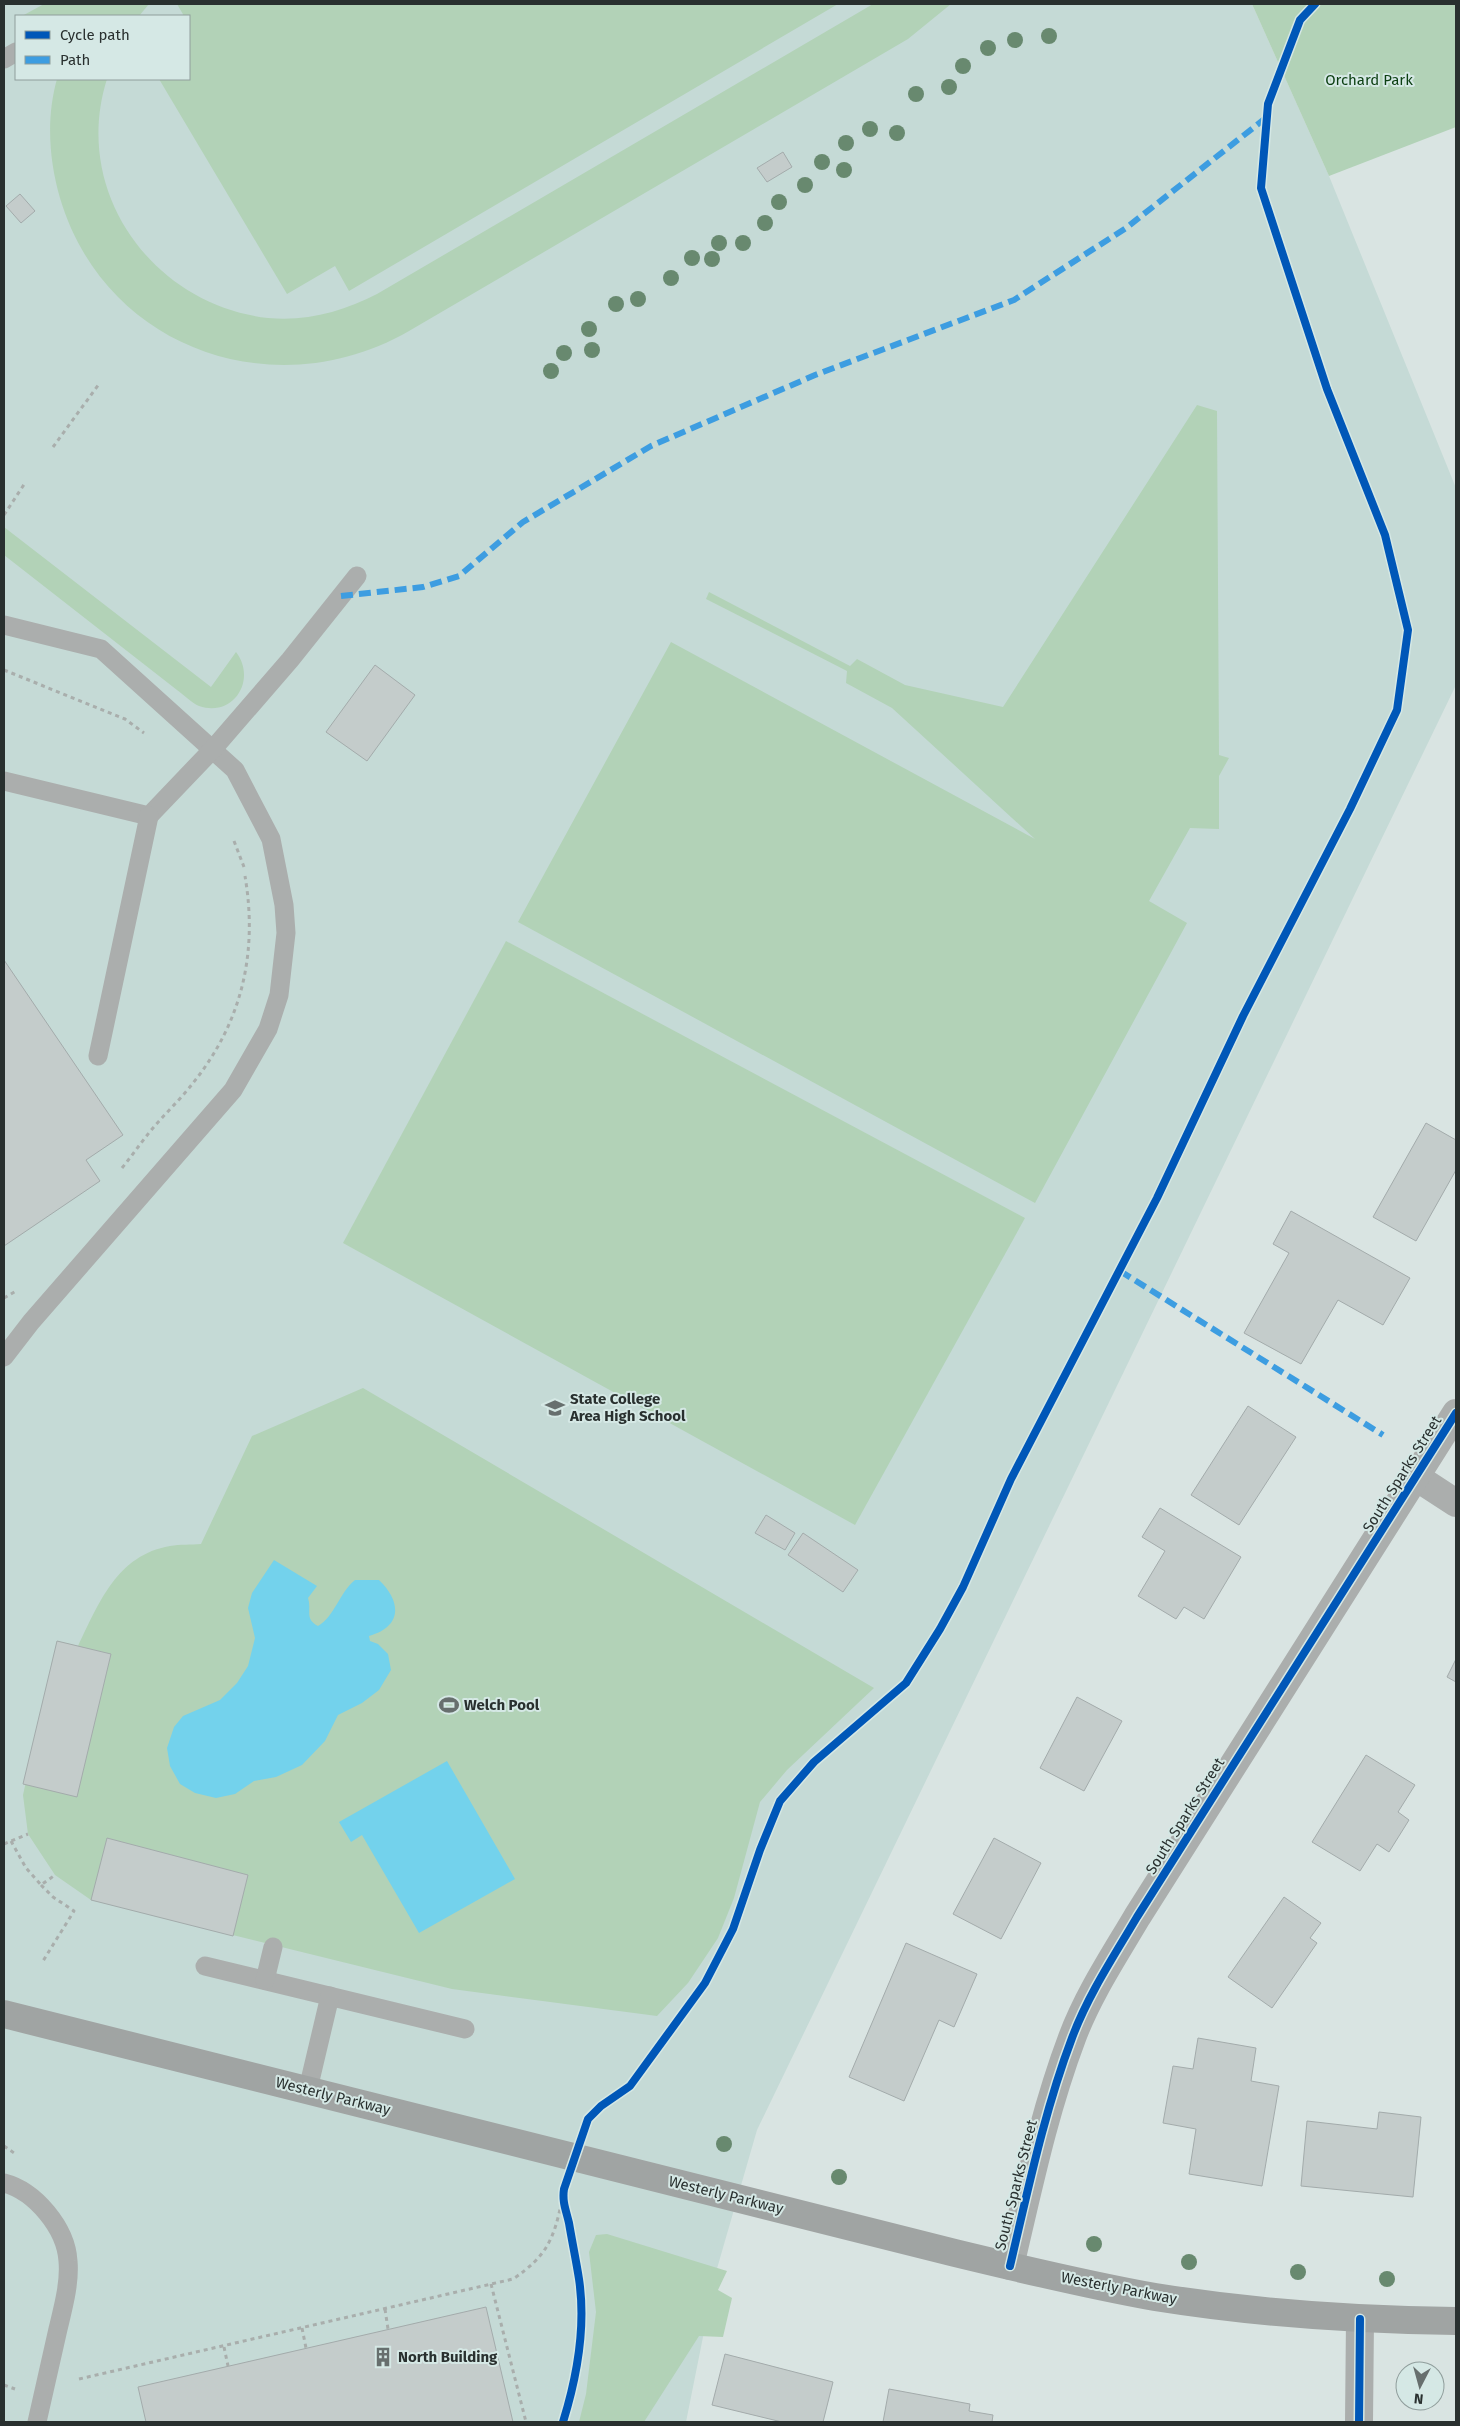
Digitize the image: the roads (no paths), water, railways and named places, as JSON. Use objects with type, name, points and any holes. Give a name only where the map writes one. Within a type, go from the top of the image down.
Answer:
[{"type":"main road","name":"Westerly Parkway","points":[[4,2014],[1010,2266],[1156,2297],[1230,2307],[1360,2319],[1456,2321]]},
{"type":"street","name":"South Sparks Street","points":[[1010,2266],[1036,2156],[1054,2093],[1072,2037],[1097,1984],[1137,1917],[1456,1413]]},
{"type":"street","points":[[1416,1477],[1456,1502]]},
{"type":"street","points":[[1358,2422],[1360,2319]]},
{"type":"lane","points":[[4,59],[15,53]]},
{"type":"lane","points":[[98,1056],[149,816],[213,748],[290,660],[357,576]]},
{"type":"lane","points":[[4,625],[101,648],[213,748],[234,770],[271,840],[279,874],[286,933],[279,995],[268,1029],[233,1090],[31,1322],[4,1357]]},
{"type":"lane","points":[[4,781],[149,816]]},
{"type":"lane","points":[[265,1980],[273,1947]]},
{"type":"lane","points":[[205,1966],[465,2029]]},
{"type":"lane","points":[[308,2089],[330,1996]]},
{"type":"lane","points":[[4,2183],[17,2186],[39,2202],[58,2229],[68,2260],[64,2302],[37,2422]]},
{"type":"water","points":[[274,1560],[317,1586],[308,1598],[311,1620],[318,1626],[329,1616],[345,1591],[355,1580],[379,1580],[392,1597],[395,1613],[388,1627],[369,1636],[370,1641],[378,1644],[388,1654],[391,1670],[379,1690],[362,1703],[338,1715],[325,1741],[302,1765],[276,1777],[254,1781],[235,1794],[216,1798],[195,1793],[180,1784],[170,1766],[167,1748],[174,1727],[183,1716],[220,1700],[237,1683],[248,1666],[255,1638],[248,1608],[252,1593]]},
{"type":"water","points":[[447,1761],[515,1879],[419,1933],[362,1835],[351,1842],[339,1822]]},
{"type":"place","name":"State College Area High School","points":[[555,1408]]},
{"type":"place","name":"Welch Pool","points":[[449,1705]]},
{"type":"place","name":"North Building","points":[[383,2357]]},
{"type":"park label","name":"Orchard Park","points":[[1369,80]]}]
